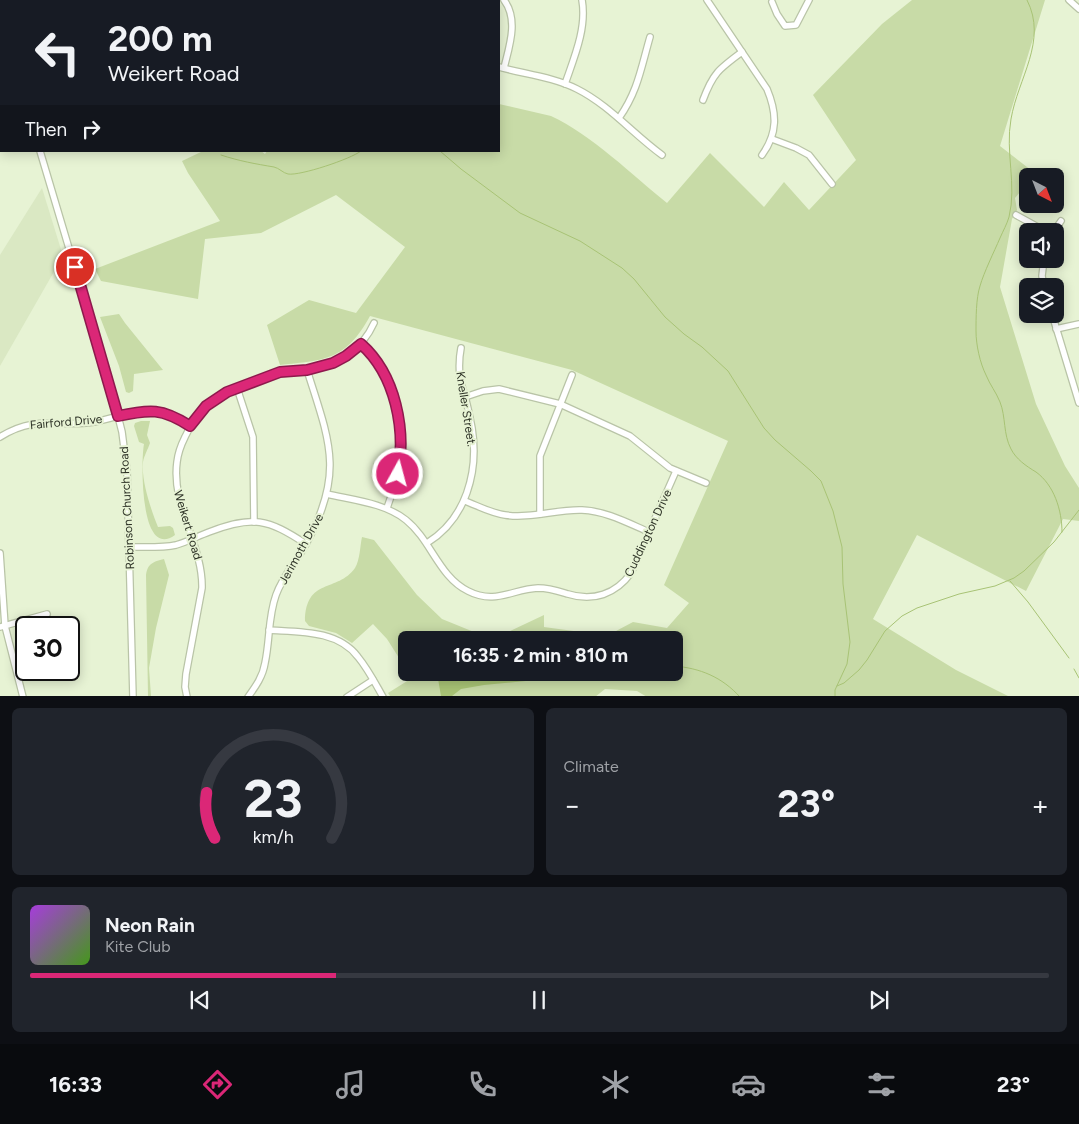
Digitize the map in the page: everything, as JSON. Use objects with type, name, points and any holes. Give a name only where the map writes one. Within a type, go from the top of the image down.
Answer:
[{"type":"street","points":[[504,0],[512,21],[509,44],[501,68],[578,89],[618,118],[662,155]]},
{"type":"street","points":[[565,84],[582,25],[582,0]]},
{"type":"street","points":[[708,0],[767,89],[772,102],[774,116],[772,139],[762,155]]},
{"type":"street","points":[[772,2],[776,14],[785,26],[796,25],[809,0]]},
{"type":"street","points":[[1069,0],[1079,9]]},
{"type":"street","points":[[618,118],[628,105],[636,89],[650,37]]},
{"type":"street","points":[[703,100],[711,81],[719,69],[742,52]]},
{"type":"street","points":[[772,139],[809,155],[832,184]]},
{"type":"street","name":"Robinson Church Road","points":[[40,152],[92,321],[118,416],[127,471],[133,696]]},
{"type":"street","points":[[1016,216],[1030,223]]},
{"type":"street","name":"Weikert Road","points":[[187,696],[185,687],[186,674],[202,588],[202,575],[198,555],[191,539],[178,495],[176,473],[179,450],[190,426],[206,406],[216,398],[237,388],[280,372],[307,370],[333,363],[346,356],[361,344],[374,323]]},
{"type":"street","points":[[1054,323],[1079,403]]},
{"type":"street","points":[[1056,329],[1079,324]]},
{"type":"street","points":[[361,344],[371,353],[388,384],[395,402],[400,425],[400,462],[387,508]]},
{"type":"street","name":"Kneller Street.","points":[[427,543],[447,528],[456,517],[464,501],[473,466],[472,428],[460,380],[459,361],[461,348]]},
{"type":"street","name":"Jerimoth Drive","points":[[248,696],[256,685],[265,663],[269,630],[277,593],[306,544],[327,494],[330,464],[328,441],[307,370]]},
{"type":"street","points":[[540,514],[540,456],[572,375]]},
{"type":"street","points":[[237,388],[253,437],[254,522]]},
{"type":"street","points":[[465,397],[483,391],[499,389],[560,404],[630,436],[676,471],[706,483]]},
{"type":"street","name":"Fairford Drive","points":[[0,437],[18,428],[36,423],[89,422],[145,411],[159,412],[172,416],[190,426]]},
{"type":"street","name":"Cuddington Drive","points":[[327,494],[387,508],[405,519],[427,543],[450,578],[462,588],[476,595],[501,597],[547,588],[577,597],[595,597],[612,591],[625,581],[631,573],[676,471]]},
{"type":"street","points":[[464,501],[491,512],[505,515],[540,514],[566,510],[596,511],[649,532]]},
{"type":"street","points":[[130,547],[175,545],[230,524],[254,522],[278,526],[306,544]]},
{"type":"street","points":[[0,553],[3,627],[23,696]]},
{"type":"street","points":[[3,627],[47,614]]},
{"type":"street","points":[[269,630],[321,634],[338,640],[358,656],[383,696]]},
{"type":"street","points":[[347,696],[373,680]]},
{"type":"shaded area","points":[[912,0],[1045,0],[1000,146],[1028,168],[1019,168],[1019,193],[1015,198],[1017,210],[1012,219],[1000,287],[1036,404],[1065,466],[1079,488],[1079,521],[1063,519],[1026,591],[917,535],[873,619],[956,670],[1008,696],[645,696],[637,691],[605,689],[596,696],[390,696],[388,693],[407,681],[683,681],[683,631],[616,631],[633,622],[667,628],[689,603],[664,585],[728,441],[572,370],[370,316],[361,331],[343,350],[322,359],[280,365],[267,325],[309,300],[356,313],[405,247],[336,195],[261,233],[205,239],[198,299],[101,281],[95,269],[220,221],[182,161],[201,152],[262,152],[265,154],[266,152],[500,152],[500,104],[551,116],[566,124],[596,144],[667,203],[710,153],[764,207],[784,182],[809,210],[856,160],[813,95],[882,24]]},
{"type":"shaded area","points":[[42,188],[63,256],[0,366],[0,255]]},
{"type":"shaded area","points":[[119,314],[163,370],[134,374],[133,391],[129,393],[126,392],[119,366],[100,317]]},
{"type":"shaded area","points":[[141,421],[150,421],[147,435],[150,443],[143,469],[144,444],[139,442],[134,426],[135,423]]},
{"type":"shaded area","points":[[143,469],[145,486],[158,527],[170,526],[173,528],[175,535],[163,539],[155,534],[149,522],[145,505]]},
{"type":"shaded area","points":[[362,537],[374,540],[417,595],[442,619],[472,631],[398,631],[398,656],[387,639],[373,624],[352,643],[336,633],[309,626],[305,621],[307,607],[317,591],[340,581],[355,568]]},
{"type":"shaded area","points":[[164,559],[169,575],[156,628],[149,668],[151,696],[148,696],[146,575],[148,568],[152,564]]},
{"type":"shaded area","points":[[544,615],[544,627],[574,631],[510,631]]},
{"type":"shaded area","points":[[438,681],[526,681],[461,689],[452,696],[441,696]]},
{"type":"waterway","points":[[1027,0],[1033,15],[1033,45],[1011,119],[1009,144],[1012,181],[1011,205],[1009,217],[979,291],[976,308],[976,336],[982,365],[1002,408],[1008,443],[1018,459],[1036,472],[1048,484],[1059,507],[1062,532]]},
{"type":"waterway","points":[[221,155],[278,168],[288,174],[294,174],[325,166],[359,152]]},
{"type":"waterway","points":[[441,152],[520,213],[580,241],[622,268],[634,279],[665,317],[728,371],[764,428],[821,481],[833,511],[842,547],[843,584],[850,642],[847,664],[835,690],[835,696]]},
{"type":"waterway","points":[[837,686],[844,683],[859,670],[885,631],[902,616],[917,608],[959,594],[995,586],[1014,578],[1054,542],[1079,510]]},
{"type":"waterway","points":[[1010,581],[1028,602],[1069,658]]},
{"type":"waterway","points":[[683,667],[702,671],[718,679],[739,696]]},
{"type":"waterway","points":[[1074,669],[1079,678]]},
{"type":"route","points":[[75,267],[118,416],[145,411],[159,412],[166,413],[190,426],[206,406],[227,392],[269,375],[318,368],[333,363],[346,356],[361,344],[371,353],[379,365],[395,402],[401,432],[398,474]]}]
